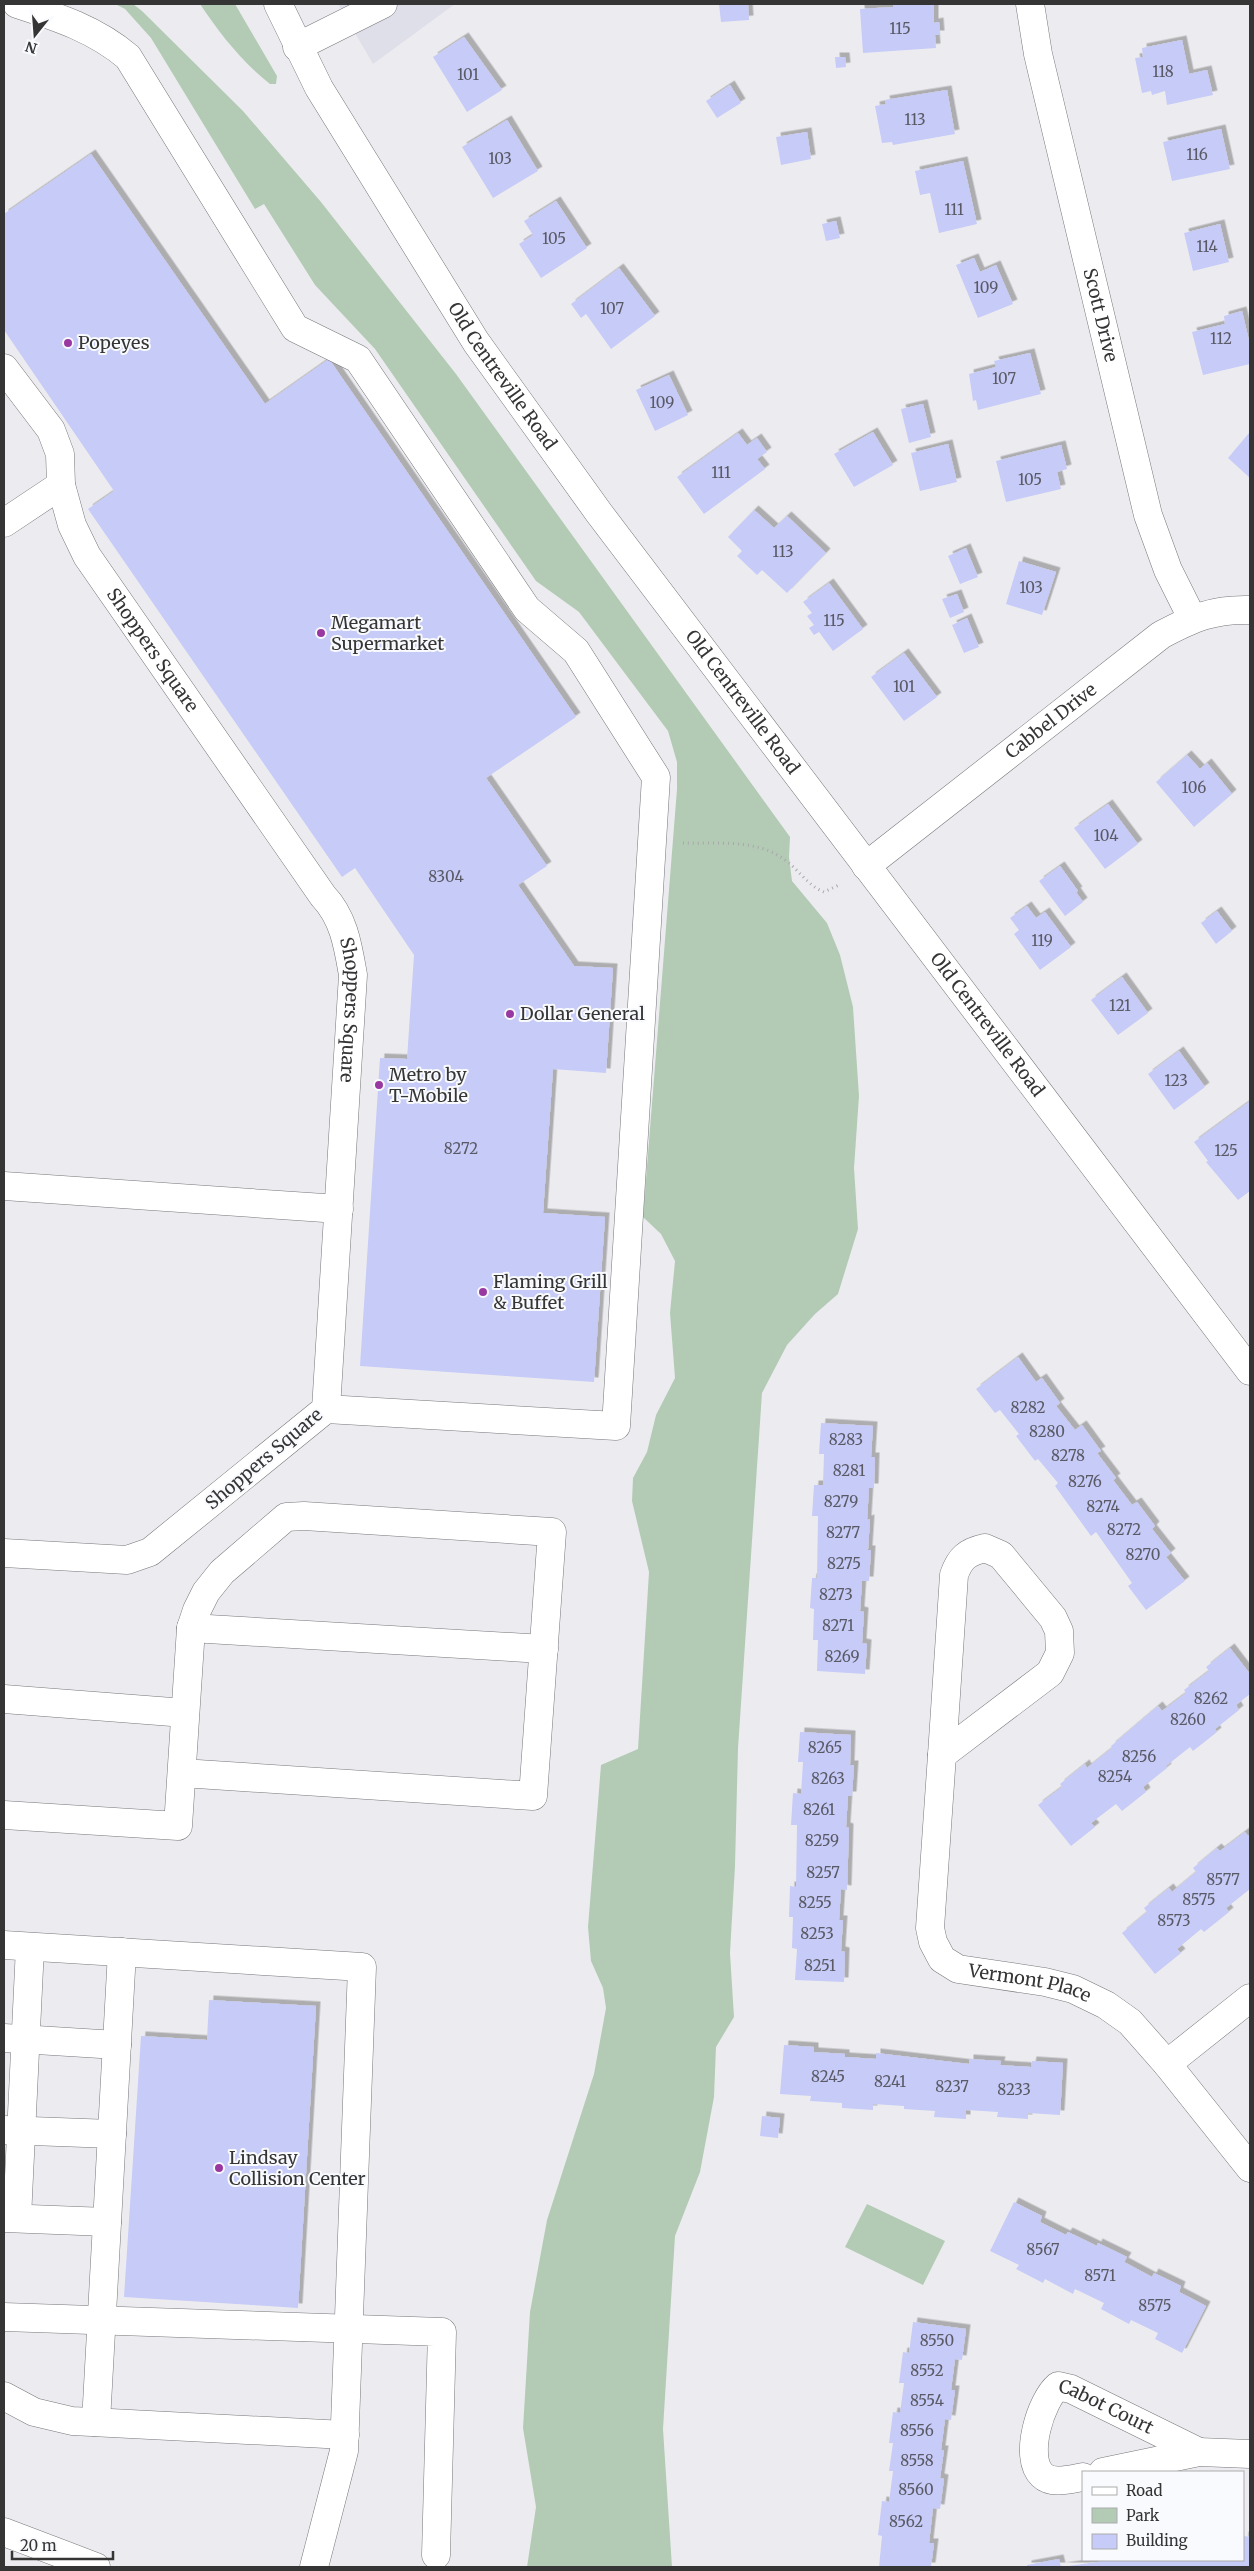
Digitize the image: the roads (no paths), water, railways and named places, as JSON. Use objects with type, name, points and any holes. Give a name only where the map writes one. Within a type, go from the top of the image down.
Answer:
[{"type":"street","points":[[17,4],[93,32],[110,41],[128,57],[295,328],[358,359],[527,609],[576,651],[656,776],[616,1426],[326,1409]]},
{"type":"street","name":"Old Centreville Road","points":[[278,4],[297,47],[319,88],[379,188],[476,342],[599,513],[1250,1371]]},
{"type":"street","points":[[297,47],[381,4]]},
{"type":"street","name":"Scott Drive","points":[[1030,4],[1038,54],[1148,515],[1168,570],[1192,618]]},
{"type":"street","name":"Shoppers Square","points":[[4,368],[51,430],[60,454],[61,485],[72,525],[87,556],[318,888],[334,908],[348,940],[353,975],[326,1409],[150,1552],[127,1560],[4,1553]]},
{"type":"street","points":[[4,523],[61,485]]},
{"type":"street","name":"Cabbel Drive","points":[[866,866],[1161,636],[1192,618],[1225,610],[1250,610]]},
{"type":"street","points":[[4,1186],[339,1209]]},
{"type":"street","points":[[4,1815],[178,1826],[191,1628],[206,1592],[222,1572],[286,1517],[304,1516],[552,1532],[533,1796],[182,1773]]},
{"type":"street","name":"Vermont Place","points":[[942,1754],[1050,1673],[1060,1653],[1059,1631],[1053,1618],[1001,1555],[984,1548],[970,1552],[958,1561],[954,1575],[930,1928],[932,1942],[942,1959],[958,1969],[1045,1982],[1073,1989],[1106,2005],[1130,2022],[1167,2064],[1250,2168]]},
{"type":"street","points":[[191,1628],[544,1649]]},
{"type":"street","points":[[4,1699],[185,1713]]},
{"type":"street","points":[[4,1945],[362,1967],[344,2451],[314,2567]]},
{"type":"street","points":[[30,1947],[15,2038],[10,2218],[107,2222]]},
{"type":"street","points":[[96,2422],[122,1952]]},
{"type":"street","points":[[1167,2064],[1250,1998]]},
{"type":"street","points":[[15,2038],[117,2045]]},
{"type":"street","points":[[13,2130],[112,2134]]},
{"type":"street","points":[[4,2317],[442,2332],[436,2555]]},
{"type":"street","name":"Cabot Court","points":[[1082,2477],[1051,2480],[1042,2475],[1034,2463],[1037,2424],[1050,2392],[1058,2386],[1071,2389],[1200,2452]]},
{"type":"street","points":[[4,2396],[50,2418],[345,2435]]},
{"type":"street","name":"Cabot Court","points":[[1108,2471],[1200,2452],[1250,2454]]},
{"type":"street","points":[[4,2532],[96,2567]]},
{"type":"place","name":"Popeyes","points":[[68,343]]},
{"type":"place","name":"Megamart Supermarket","points":[[321,633]]},
{"type":"place","name":"Dollar General","points":[[510,1014]]},
{"type":"place","name":"Metro by T-Mobile","points":[[379,1085]]},
{"type":"place","name":"Flaming Grill & Buffet","points":[[483,1292]]},
{"type":"place","name":"Lindsay Collision Center","points":[[219,2168]]}]
